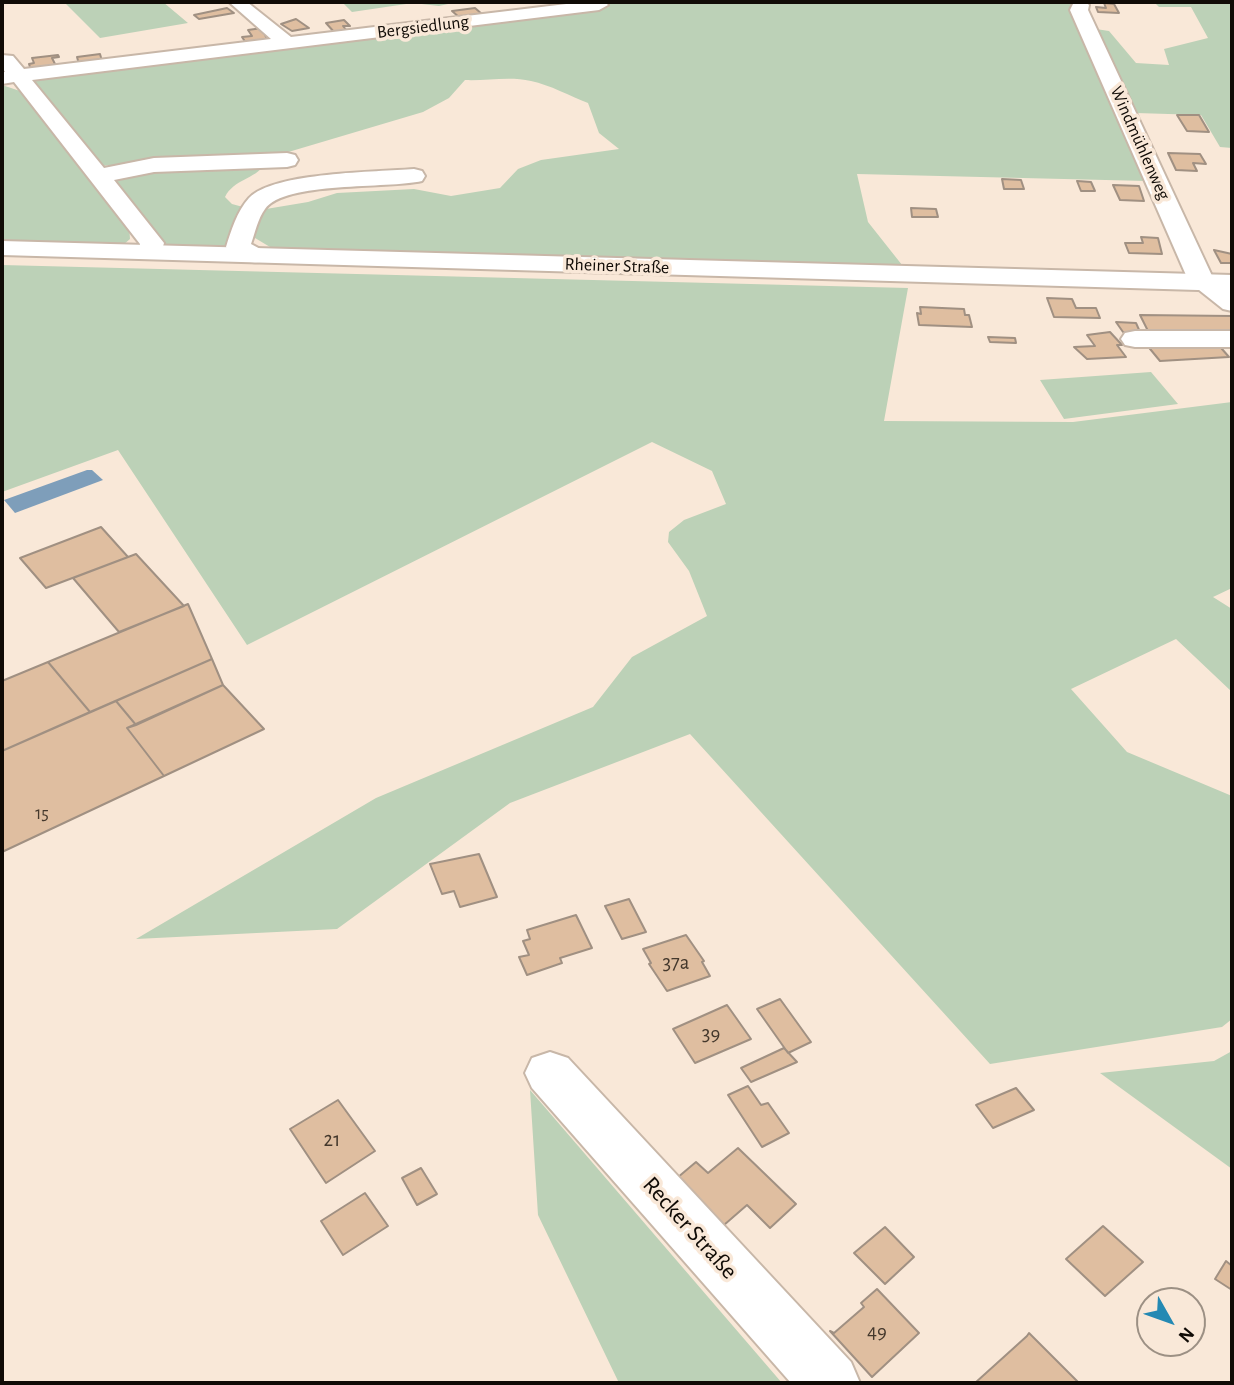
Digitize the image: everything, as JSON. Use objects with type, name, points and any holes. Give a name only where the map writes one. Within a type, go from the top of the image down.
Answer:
[{"type":"street","points":[[237,2],[288,44]]},
{"type":"street","name":"Windmühlenweg","points":[[1080,3],[1079,10],[1202,282]]},
{"type":"street","name":"Bergsiedlung","points":[[10,77],[599,5]]},
{"type":"street","points":[[2,54],[10,77],[99,176],[152,243],[151,252]]},
{"type":"street","points":[[99,176],[154,166],[287,160]]},
{"type":"street","points":[[256,256],[238,247],[259,201],[279,191],[307,185],[414,176]]},
{"type":"street","name":"Rheiner Straße","points":[[2,248],[1232,283]]},
{"type":"street","points":[[1202,282],[1232,303]]},
{"type":"street","points":[[1135,339],[1232,339]]},
{"type":"street","name":"Recker Straße","points":[[550,1073],[830,1383]]},
{"type":"green space","points":[[64,2],[163,2],[188,23],[100,38]]},
{"type":"green space","points":[[342,2],[457,2],[439,6],[413,3],[352,12]]},
{"type":"green space","points":[[596,2],[1076,2],[1069,11],[1076,26],[1109,31],[1136,63],[1169,65],[1164,49],[1208,38],[1191,7],[1159,7],[1154,2],[1232,2],[1232,148],[1220,147],[1201,115],[1136,113],[1147,181],[857,174],[868,222],[906,270],[284,248],[270,247],[250,235],[266,209],[308,202],[337,193],[414,189],[451,196],[500,188],[518,169],[541,160],[619,149],[599,133],[588,103],[531,81],[465,80],[449,98],[423,112],[285,153],[100,166],[30,80],[609,7]]},
{"type":"green space","points":[[2,85],[23,92],[129,225],[130,239],[123,245],[2,241]]},
{"type":"green space","points":[[265,164],[225,197],[232,204],[243,207],[229,248],[164,246],[114,183],[114,180],[133,171]]},
{"type":"green space","points":[[2,265],[908,288],[884,421],[1073,422],[1232,402],[1232,588],[1213,597],[1232,609],[1232,692],[1176,639],[1071,689],[1127,752],[1232,796],[1232,1019],[1222,1027],[990,1064],[690,734],[510,803],[337,929],[136,939],[376,798],[593,707],[632,657],[707,616],[689,571],[668,542],[669,532],[684,520],[726,504],[712,471],[652,442],[247,645],[118,450],[2,492]]},
{"type":"green space","points":[[1151,372],[1178,404],[1064,419],[1040,380]]},
{"type":"green space","points":[[1232,1051],[1232,1169],[1100,1073],[1214,1061]]},
{"type":"green space","points":[[530,1090],[782,1383],[619,1383],[538,1215]]},
{"type":"water","points":[[92,470],[103,480],[15,513],[4,500]]},
{"type":"building","points":[[1104,3],[1114,4],[1119,13],[1098,12],[1096,7],[1106,8]]},
{"type":"building","points":[[227,8],[234,13],[199,19],[194,15]]},
{"type":"building","points":[[475,8],[483,15],[460,18],[452,11]]},
{"type":"building","points":[[296,19],[309,28],[292,31],[281,24]]},
{"type":"building","points":[[344,20],[350,26],[343,26],[347,31],[334,32],[326,23]]},
{"type":"building","points":[[262,28],[271,35],[265,35],[268,40],[246,43],[242,37],[252,36],[248,30]]},
{"type":"building","points":[[100,54],[102,61],[79,64],[77,57]]},
{"type":"building","points":[[59,57],[52,58],[56,66],[31,70],[29,64],[34,63],[32,58]]},
{"type":"building","points":[[1177,115],[1199,115],[1209,132],[1187,131]]},
{"type":"building","points":[[1168,153],[1200,154],[1206,164],[1193,163],[1197,171],[1176,170]]},
{"type":"building","points":[[1002,179],[1021,180],[1024,189],[1004,189]]},
{"type":"building","points":[[1077,181],[1091,182],[1095,191],[1081,191]]},
{"type":"building","points":[[1113,185],[1139,186],[1144,201],[1120,200]]},
{"type":"building","points":[[911,208],[936,209],[938,217],[912,217]]},
{"type":"building","points":[[1141,237],[1158,238],[1162,254],[1129,253],[1125,243],[1143,243]]},
{"type":"building","points":[[1214,250],[1232,254],[1232,263],[1221,263]]},
{"type":"building","points":[[1047,298],[1072,299],[1076,308],[1096,308],[1100,318],[1054,317]]},
{"type":"building","points":[[920,307],[964,309],[965,315],[969,315],[972,327],[919,325],[917,313],[921,314]]},
{"type":"building","points":[[1140,315],[1232,316],[1232,333],[1148,331]]},
{"type":"building","points":[[1116,322],[1136,323],[1140,332],[1123,332]]},
{"type":"building","points":[[1110,332],[1122,345],[1117,345],[1126,357],[1087,359],[1074,347],[1095,346],[1087,335]]},
{"type":"building","points":[[988,337],[1015,338],[1016,343],[990,342]]},
{"type":"building","points":[[1215,341],[1229,357],[1160,361],[1146,344]]},
{"type":"building","points":[[101,527],[128,557],[46,588],[20,558]]},
{"type":"building","points":[[136,554],[184,606],[119,632],[73,578]]},
{"type":"building","points":[[188,604],[212,659],[90,712],[48,662]]},
{"type":"building","points":[[212,659],[223,685],[136,725],[116,701]]},
{"type":"building","points":[[48,662],[90,712],[2,751],[2,681]]},
{"type":"building","points":[[223,685],[264,729],[164,776],[127,728]]},
{"type":"building","points":[[116,701],[136,725],[127,728],[164,776],[2,852],[2,751]]},
{"type":"building","points":[[479,854],[497,897],[460,907],[454,891],[442,894],[430,864]]},
{"type":"building","points":[[629,899],[646,932],[622,939],[605,906]]},
{"type":"building","points":[[576,915],[592,948],[560,958],[562,963],[527,975],[519,957],[529,955],[523,941],[530,939],[527,930]]},
{"type":"building","points":[[686,935],[704,961],[702,962],[710,976],[667,991],[649,964],[651,963],[643,949]]},
{"type":"building","points":[[780,999],[811,1042],[788,1053],[757,1009]]},
{"type":"building","points":[[727,1005],[751,1039],[695,1063],[673,1029]]},
{"type":"building","points":[[784,1048],[797,1062],[751,1082],[741,1068]]},
{"type":"building","points":[[748,1086],[761,1105],[768,1103],[789,1133],[762,1147],[728,1095]]},
{"type":"building","points":[[1016,1088],[1034,1110],[993,1128],[976,1105]]},
{"type":"building","points":[[338,1100],[375,1151],[326,1183],[290,1129]]},
{"type":"building","points":[[738,1148],[796,1204],[770,1228],[747,1205],[724,1225],[677,1178],[696,1162],[708,1173]]},
{"type":"building","points":[[421,1168],[437,1194],[417,1205],[402,1178]]},
{"type":"building","points":[[365,1193],[388,1226],[343,1255],[321,1221]]},
{"type":"building","points":[[1103,1226],[1143,1262],[1105,1296],[1066,1259]]},
{"type":"building","points":[[885,1227],[914,1257],[885,1284],[854,1253]]},
{"type":"building","points":[[1226,1261],[1232,1266],[1232,1290],[1215,1279]]},
{"type":"building","points":[[877,1289],[919,1333],[872,1377],[830,1331],[834,1333],[864,1307],[861,1303]]},
{"type":"building","points":[[1029,1333],[1079,1383],[975,1383],[1027,1336]]}]
